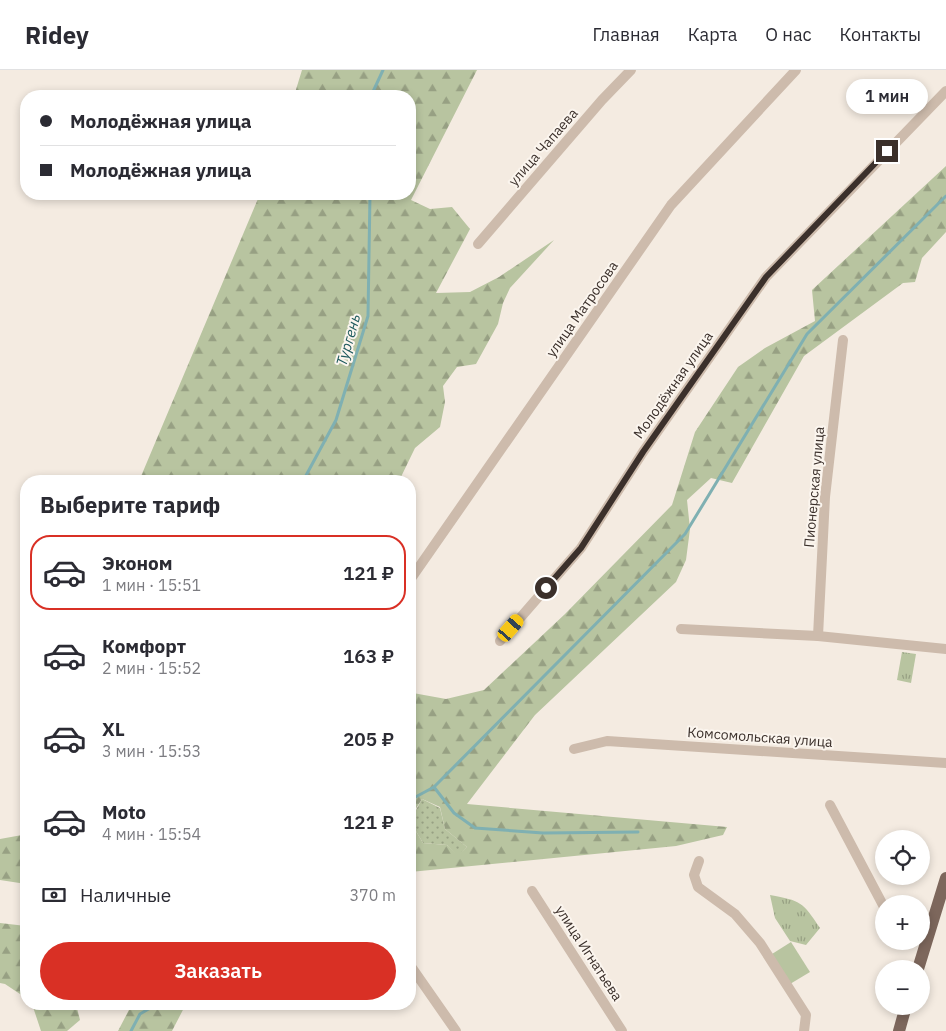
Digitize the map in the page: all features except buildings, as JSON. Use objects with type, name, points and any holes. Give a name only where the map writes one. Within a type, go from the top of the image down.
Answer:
[{"type":"main road","points":[[930,924],[946,878]]},
{"type":"main road","points":[[899,1031],[903,1015]]},
{"type":"street","name":"улица Чапаева","points":[[478,244],[602,100],[631,70]]},
{"type":"street","name":"улица Матросова","points":[[416,571],[671,205],[796,70]]},
{"type":"street","name":"Молодёжная улица","points":[[500,641],[581,548],[643,452],[766,277],[946,91]]},
{"type":"street","name":"Пионерская улица","points":[[818,636],[825,497],[843,340]]},
{"type":"street","points":[[681,629],[818,636],[946,649]]},
{"type":"street","name":"Комсомольская улица","points":[[574,749],[606,741],[946,763]]},
{"type":"street","points":[[830,805],[878,895]]},
{"type":"street","points":[[699,861],[694,875],[698,887],[735,914],[760,943],[806,1014],[804,1031]]},
{"type":"street","name":"улица Игнатьева","points":[[532,891],[622,1031]]},
{"type":"street","points":[[416,974],[456,1031]]},
{"type":"green space","points":[[302,70],[477,70],[416,190],[416,90],[296,90]]},
{"type":"green space","points":[[946,166],[946,232],[922,258],[915,282],[903,283],[804,356],[732,483],[711,478],[687,500],[690,529],[686,560],[676,582],[535,715],[467,804],[727,827],[723,835],[676,846],[416,871],[416,831],[423,843],[447,845],[458,855],[467,847],[445,829],[440,807],[422,799],[416,808],[416,694],[446,699],[484,690],[565,614],[672,505],[695,432],[738,367],[765,348],[815,321],[812,290]]},
{"type":"green space","points":[[257,200],[411,200],[430,209],[452,207],[470,229],[436,293],[470,292],[499,277],[554,240],[510,288],[503,303],[498,324],[476,364],[457,367],[443,386],[445,402],[440,427],[415,448],[402,475],[142,475]]},
{"type":"green space","points":[[902,652],[916,654],[911,683],[897,680]]},
{"type":"green space","points":[[422,799],[440,808],[445,829],[467,847],[458,856],[447,845],[423,843],[416,831],[416,810]]},
{"type":"green space","points":[[20,835],[20,883],[0,880],[0,839]]},
{"type":"green space","points":[[770,895],[795,901],[804,907],[814,919],[820,928],[806,945],[790,941],[775,918]]},
{"type":"green space","points":[[0,923],[20,925],[20,994],[5,984],[0,983]]},
{"type":"green space","points":[[791,942],[810,972],[790,984],[772,954]]},
{"type":"green space","points":[[34,1010],[78,1010],[80,1020],[67,1031],[41,1031]]},
{"type":"green space","points":[[129,1010],[183,1010],[172,1031],[118,1031]]},
{"type":"waterway","name":"Тургень","points":[[374,90],[383,70]]},
{"type":"waterway","points":[[416,797],[434,787],[685,534],[807,334],[946,196]]},
{"type":"waterway","name":"Тургень","points":[[306,475],[336,420],[368,316],[370,200]]},
{"type":"waterway","points":[[434,787],[454,813],[475,828],[543,833],[638,832]]},
{"type":"waterway","name":"Тургень","points":[[131,1031],[140,1014],[147,1010]]},
{"type":"route","points":[[546,588],[581,548],[643,452],[766,277],[887,151]]}]
